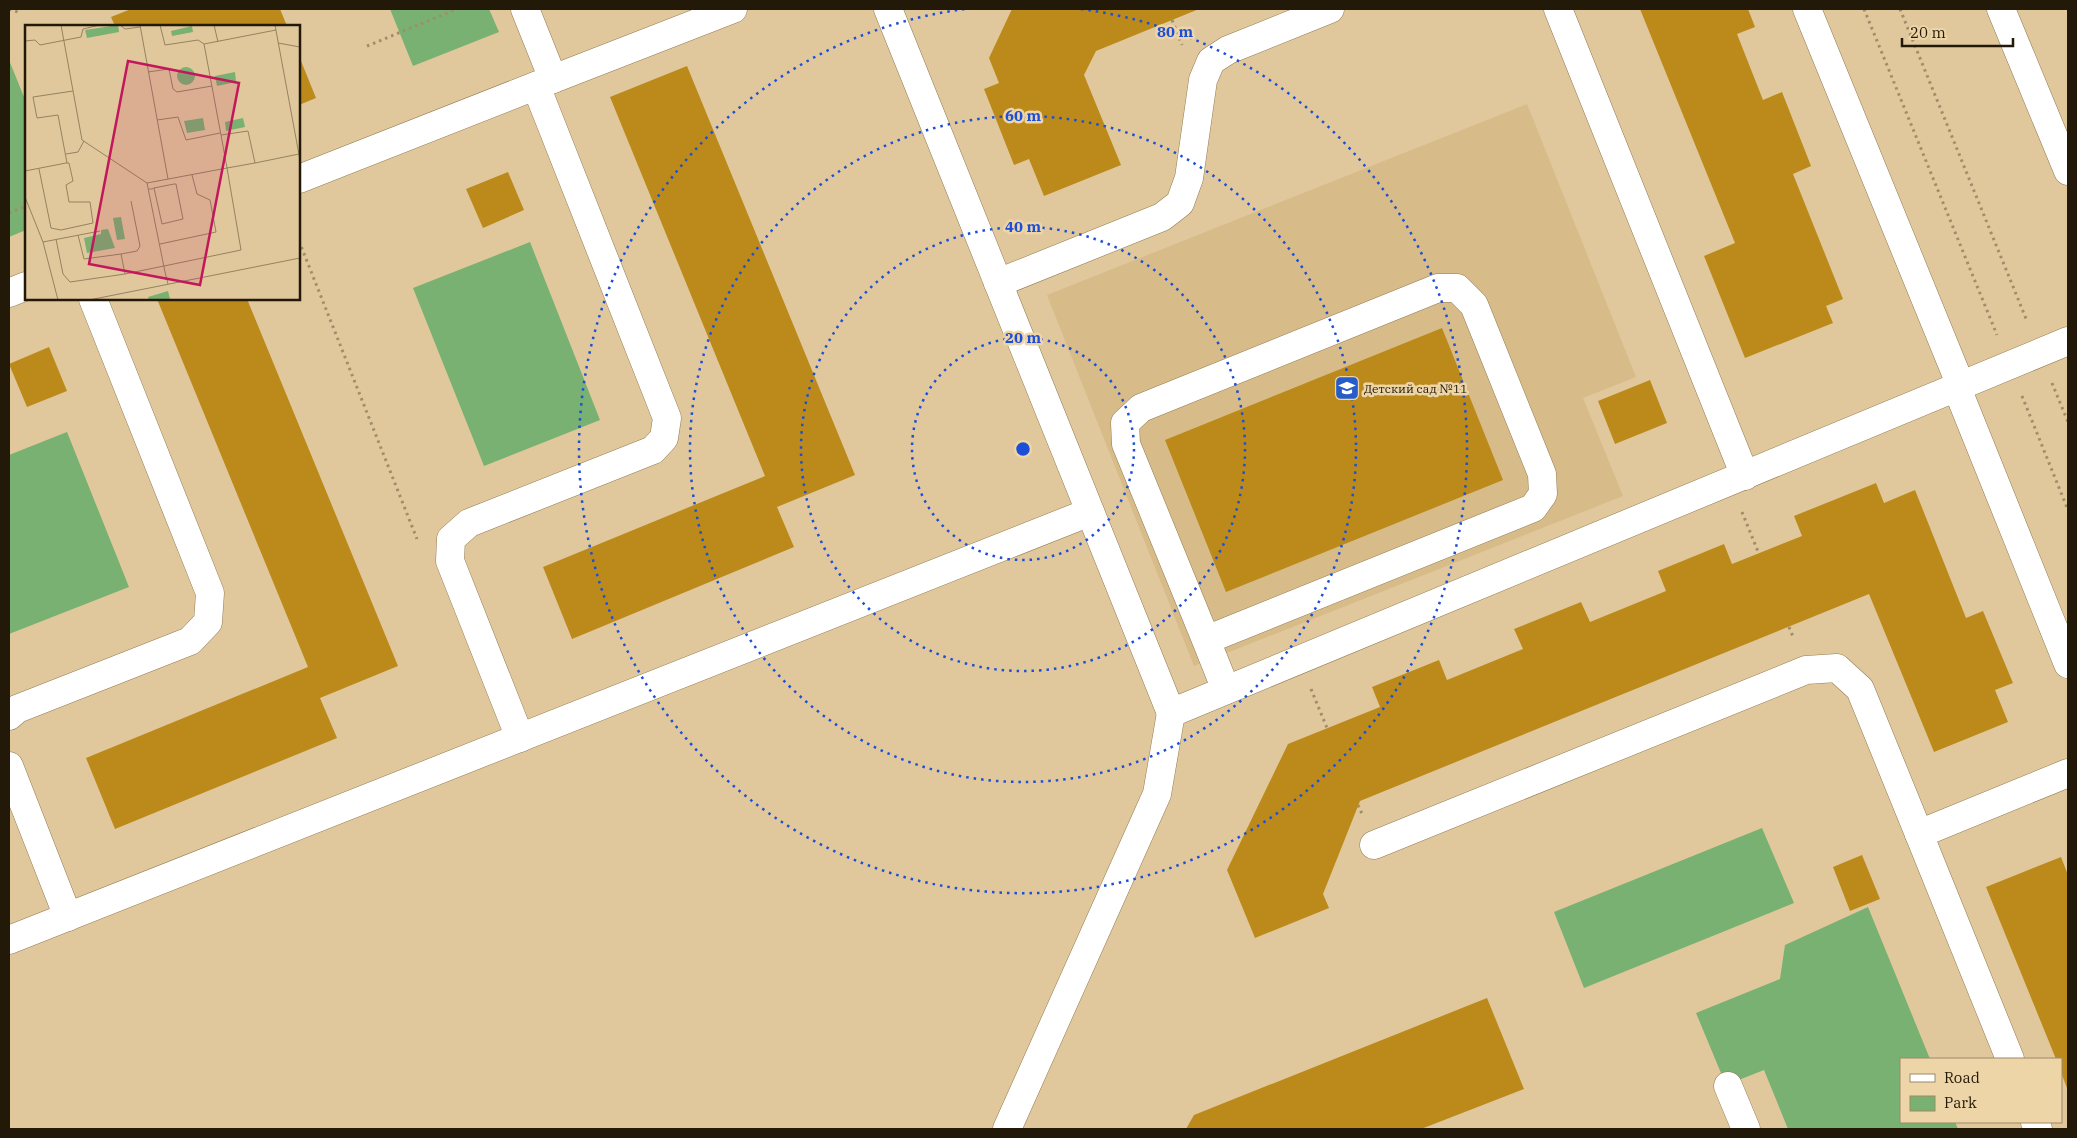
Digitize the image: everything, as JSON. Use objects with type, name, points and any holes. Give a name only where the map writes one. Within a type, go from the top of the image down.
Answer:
[{"type":"street","points":[[520,738],[450,561],[451,539],[469,523],[653,450],[664,438],[667,418],[544,83],[525,9]]},
{"type":"street","points":[[300,179],[733,9]]},
{"type":"street","points":[[888,9],[1170,713],[1157,794],[1007,1129]]},
{"type":"street","points":[[998,283],[1162,217],[1180,203],[1189,178],[1203,80],[1211,61],[1228,50],[1330,9]]},
{"type":"street","points":[[1558,9],[1737,479]]},
{"type":"street","points":[[1808,9],[2068,664]]},
{"type":"street","points":[[2002,9],[2068,171]]},
{"type":"street","points":[[9,293],[25,286]]},
{"type":"street","points":[[1206,640],[1533,508],[1543,494],[1542,474],[1474,305],[1457,288],[1438,288],[1195,386],[1141,408],[1125,423],[1126,444],[1226,690]]},
{"type":"street","points":[[9,716],[17,710],[190,641],[208,622],[210,593],[93,300]]},
{"type":"street","points":[[1170,713],[2068,341]]},
{"type":"street","points":[[9,940],[1090,512]]},
{"type":"street","points":[[1374,845],[1806,670],[1837,668],[1860,689],[2010,1058]]},
{"type":"street","points":[[9,766],[68,917]]},
{"type":"street","points":[[1919,834],[2068,773]]},
{"type":"street","points":[[1728,1086],[1746,1129]]},
{"type":"path","points":[[9,9],[18,12]]},
{"type":"path","points":[[367,46],[457,9]]},
{"type":"path","points":[[1864,9],[2068,510]]},
{"type":"path","points":[[1900,9],[2068,422]]},
{"type":"path","points":[[9,213],[25,206]]},
{"type":"path","points":[[300,243],[419,544]]},
{"type":"path","points":[[1737,479],[1759,554]]},
{"type":"path","points":[[1299,660],[1327,728]]},
{"type":"shaded area","name":"Детский сад №11","points":[[1527,104],[1636,377],[1583,398],[1623,496],[1194,666],[1047,295]]},
{"type":"green space","points":[[390,9],[489,9],[499,32],[413,66]]},
{"type":"green space","points":[[9,60],[25,100],[25,230],[9,237]]},
{"type":"green space","points":[[530,242],[600,420],[484,466],[413,288]]},
{"type":"green space","points":[[67,432],[129,587],[9,634],[9,455]]},
{"type":"green space","points":[[1762,828],[1794,903],[1584,988],[1554,912]]},
{"type":"green space","points":[[1868,907],[1930,1058],[1900,1058],[1900,1123],[1955,1123],[1958,1129],[1788,1129],[1764,1070],[1726,1085],[1696,1013],[1780,979],[1785,945]]},
{"type":"building","points":[[131,9],[280,9],[287,25],[115,25],[111,17]]},
{"type":"building","points":[[1012,9],[1199,9],[1096,51],[1084,75],[1121,165],[1044,196],[1029,159],[1014,165],[984,89],[999,83],[989,58]]},
{"type":"building","points":[[1640,9],[1748,9],[1755,27],[1737,34],[1763,100],[1782,92],[1811,166],[1793,174],[1843,299],[1826,306],[1833,323],[1745,358],[1704,256],[1735,243]]},
{"type":"building","points":[[300,58],[316,98],[300,105]]},
{"type":"building","points":[[687,66],[855,475],[777,507],[794,547],[572,639],[543,567],[765,476],[610,97]]},
{"type":"building","points":[[508,172],[524,210],[483,228],[466,189]]},
{"type":"building","points":[[157,300],[247,300],[398,666],[320,698],[337,738],[115,829],[86,758],[308,667]]},
{"type":"building","points":[[1442,328],[1503,480],[1226,592],[1165,440]]},
{"type":"building","points":[[49,347],[67,391],[27,407],[9,364]]},
{"type":"building","points":[[1650,380],[1667,423],[1615,444],[1598,401]]},
{"type":"building","points":[[1876,483],[1884,503],[1915,490],[1966,618],[1983,611],[2013,683],[1995,690],[2008,722],[1934,752],[1869,594],[1360,801],[1323,894],[1329,908],[1255,938],[1227,870],[1288,744],[1380,707],[1372,687],[1439,660],[1447,680],[1523,649],[1514,629],[1581,602],[1590,622],[1666,591],[1658,571],[1724,544],[1732,564],[1802,536],[1794,516]]},
{"type":"building","points":[[1862,855],[1880,899],[1850,911],[1833,867]]},
{"type":"building","points":[[2061,857],[2068,875],[2068,1091],[2062,1075],[2062,1058],[2056,1058],[1986,887]]},
{"type":"building","points":[[1487,998],[1524,1089],[1421,1129],[1186,1129],[1194,1115]]},
{"type":"place","name":"Детский сад №11","points":[[1347,388]]}]
